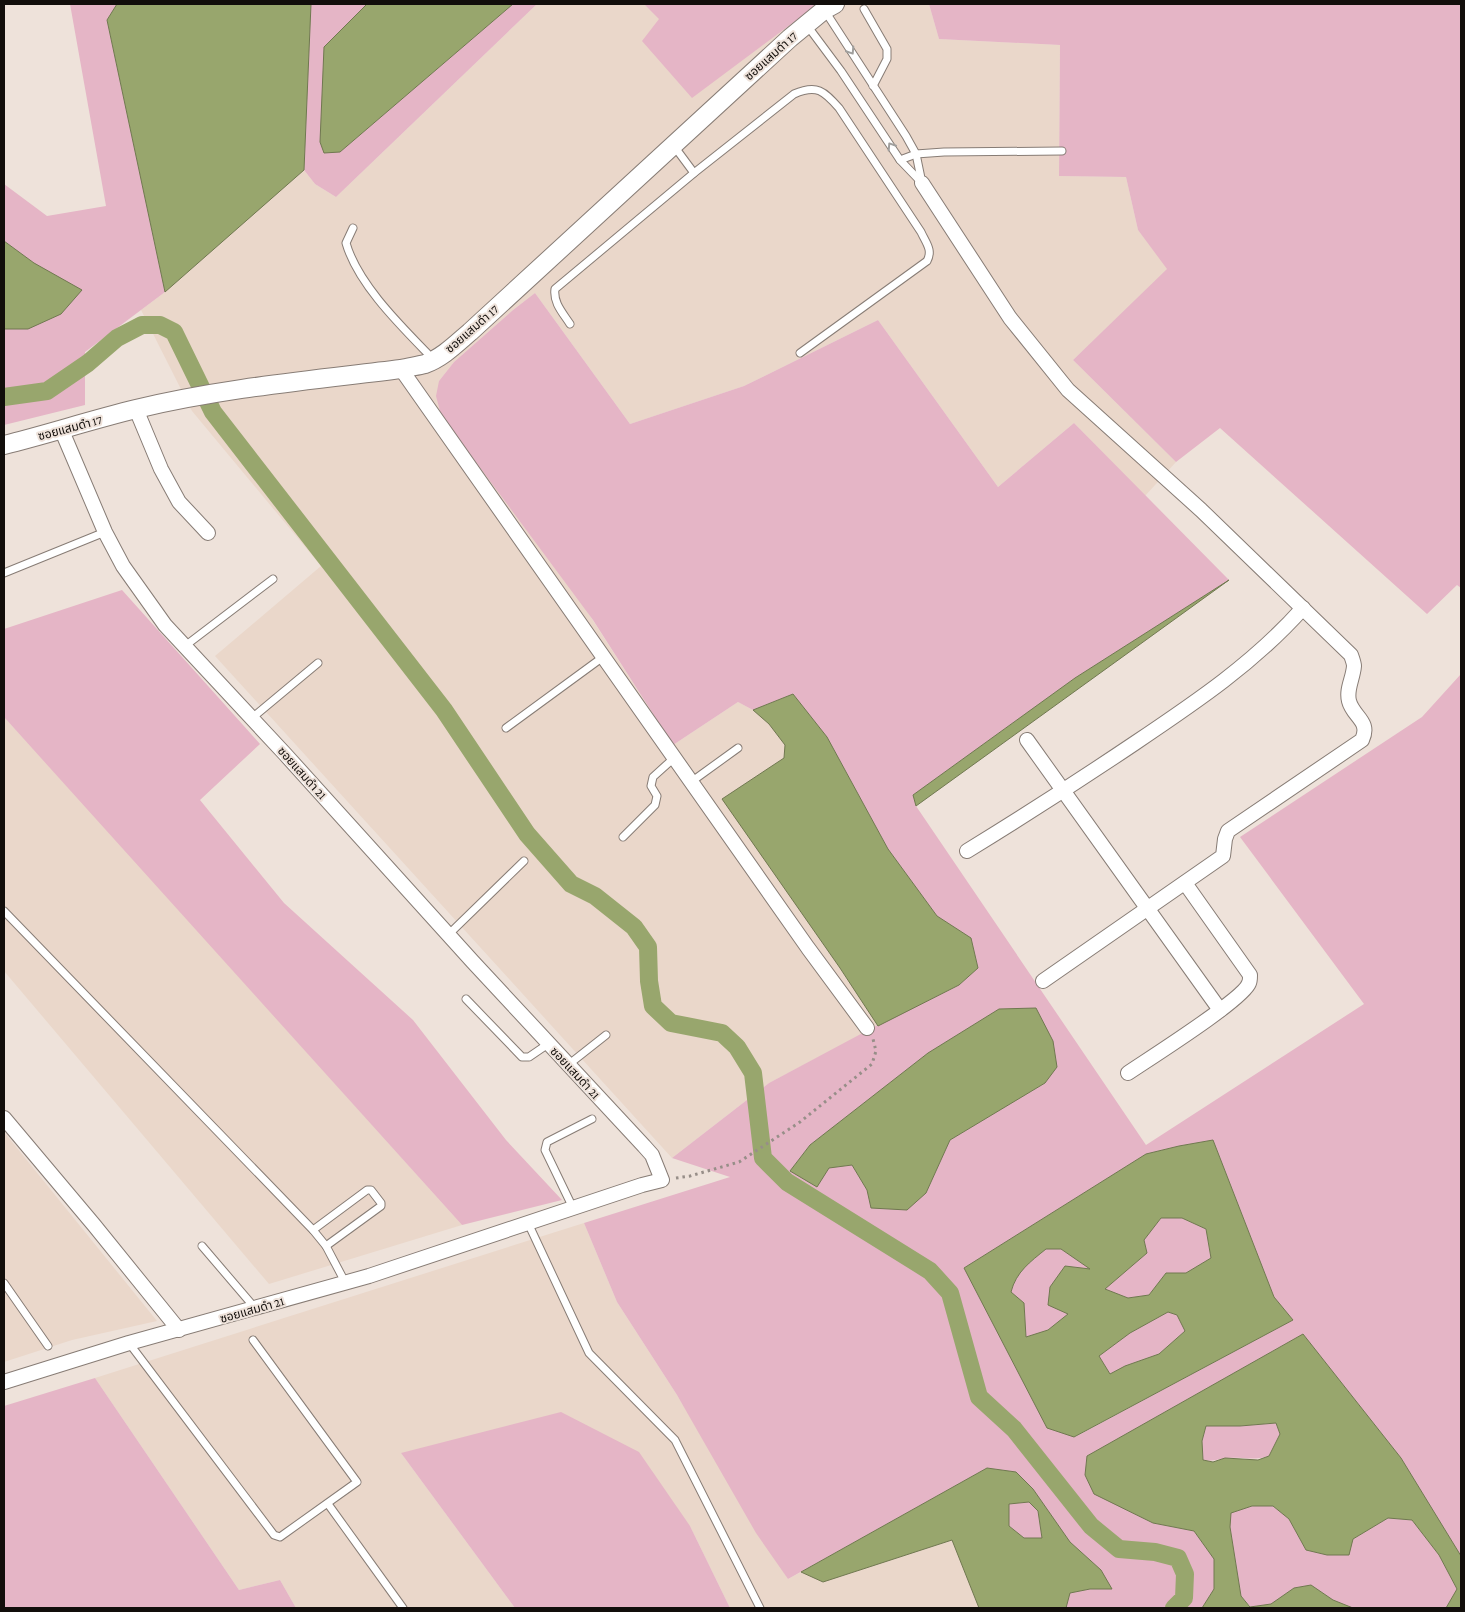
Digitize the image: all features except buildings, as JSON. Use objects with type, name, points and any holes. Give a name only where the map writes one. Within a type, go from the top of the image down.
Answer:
[{"type":"street","name":"ซอยแสมดำ 17","points":[[4,445],[136,409],[230,390],[401,369],[434,360],[470,332],[806,24],[830,7]]},
{"type":"street","points":[[922,183],[1010,318],[1068,390],[1201,510],[1351,655],[1354,666],[1348,693],[1350,704],[1363,722],[1365,733],[1362,740],[1228,831],[1223,856],[1043,981]]},
{"type":"street","points":[[401,369],[808,948],[867,1028]]},
{"type":"street","points":[[136,409],[161,469],[180,502],[208,533]]},
{"type":"street","name":"ซอยแสมดำ 21","points":[[4,1382],[58,1361],[179,1330],[369,1276],[662,1180],[652,1156],[165,625],[123,566],[105,532],[62,430]]},
{"type":"street","points":[[967,851],[1064,790],[1209,694],[1280,634],[1303,608]]},
{"type":"street","points":[[1027,740],[1220,1010]]},
{"type":"street","points":[[1128,1073],[1220,1010],[1249,984],[1250,975],[1185,883]]},
{"type":"street","points":[[4,1118],[179,1330]]},
{"type":"lane","points":[[830,7],[873,86],[916,154],[922,183]]},
{"type":"lane","points":[[864,9],[887,49],[887,59],[873,86]]},
{"type":"lane","points":[[806,24],[841,71],[900,160],[922,183]]},
{"type":"lane","points":[[570,324],[557,303],[554,296],[555,289],[694,173],[794,94],[814,88],[825,93],[839,108],[921,232],[929,248],[930,255],[927,261],[800,353]]},
{"type":"lane","points":[[674,145],[694,173]]},
{"type":"lane","points":[[900,160],[916,154],[944,152],[1062,151]]},
{"type":"lane","points":[[354,228],[346,243],[350,259],[372,291],[398,323],[434,360]]},
{"type":"lane","points":[[4,573],[105,532]]},
{"type":"lane","points":[[185,646],[273,579]]},
{"type":"lane","points":[[506,728],[603,657]]},
{"type":"lane","points":[[252,718],[318,663]]},
{"type":"lane","points":[[691,782],[738,748]]},
{"type":"lane","points":[[623,837],[655,804],[657,796],[651,786],[653,777],[674,758]]},
{"type":"lane","points":[[448,935],[524,861]]},
{"type":"lane","points":[[4,911],[313,1230],[326,1246],[345,1282]]},
{"type":"lane","points":[[466,999],[522,1057],[529,1057],[548,1044]]},
{"type":"lane","points":[[568,1065],[606,1034]]},
{"type":"lane","points":[[573,1208],[545,1150],[547,1142],[592,1119]]},
{"type":"lane","points":[[313,1230],[367,1190],[370,1190],[381,1203],[381,1206],[326,1246]]},
{"type":"lane","points":[[528,1223],[589,1353],[675,1440],[760,1608]]},
{"type":"lane","points":[[202,1246],[255,1309]]},
{"type":"lane","points":[[4,1283],[48,1346]]},
{"type":"lane","points":[[129,1343],[275,1536],[280,1537],[328,1504],[356,1483],[356,1481],[252,1340]]},
{"type":"lane","points":[[328,1504],[403,1608]]},
{"type":"path","points":[[662,1180],[690,1176],[739,1162],[800,1122],[872,1064],[876,1051],[872,1035],[867,1028]]},
{"type":"shaded area","points":[[70,4],[117,4],[107,20],[165,292],[85,352],[85,405],[4,425],[4,329],[28,329],[34,263],[4,241],[4,184],[47,216],[106,206]]},
{"type":"shaded area","points":[[117,4],[311,4],[304,170],[165,292],[107,20]]},
{"type":"shaded area","points":[[311,4],[367,4],[324,48],[340,152],[513,4],[537,4],[336,197],[315,184],[304,170]]},
{"type":"shaded area","points":[[367,4],[513,4],[340,152],[324,153],[320,142],[324,47]]},
{"type":"shaded area","points":[[537,4],[644,4],[659,18],[772,4],[929,4],[939,39],[1060,45],[1059,176],[1126,177],[1138,230],[1168,269],[1073,360],[1176,462],[1145,496],[1074,423],[998,487],[878,320],[744,386],[630,424],[535,293],[454,362],[439,381],[673,745],[738,702],[753,710],[769,724],[785,745],[784,758],[723,799],[878,1026],[769,1083],[672,1158],[215,656],[321,566],[192,411],[141,310],[165,292],[304,170],[315,184],[336,197]]},
{"type":"shaded area","points":[[644,4],[818,4],[692,98],[642,41],[659,19]]},
{"type":"shaded area","points":[[929,4],[1461,4],[1461,588],[1457,585],[1427,614],[1220,428],[1176,462],[1073,360],[1167,269],[1138,230],[1126,177],[1059,176],[1060,45],[939,39]]},
{"type":"shaded area","points":[[4,241],[34,263],[82,290],[61,314],[28,329],[4,329]]},
{"type":"shaded area","points":[[535,293],[630,424],[744,386],[878,320],[998,487],[1074,423],[1229,580],[1075,678],[913,795],[916,806],[1146,1145],[1364,1004],[1240,837],[1422,717],[1461,674],[1461,1556],[1401,1458],[1303,1334],[1087,1456],[1153,1523],[1194,1531],[1214,1559],[1214,1589],[1202,1608],[1066,1608],[1069,1593],[1090,1589],[1111,1589],[1101,1570],[1070,1542],[1033,1489],[1016,1472],[987,1468],[788,1579],[756,1533],[677,1395],[617,1302],[584,1223],[730,1177],[672,1158],[769,1083],[887,1020],[959,985],[978,968],[971,938],[937,916],[888,849],[827,737],[793,694],[753,710],[738,702],[673,745],[593,620],[441,415],[436,396],[439,381],[454,362]],"holes":[[[999,1009],[1045,1083],[950,1140],[926,1193],[872,1208],[867,1190],[852,1165],[790,1171],[810,1145],[928,1053]],[[1213,1140],[1274,1297],[1293,1320],[1075,1437],[964,1268],[1146,1154]]]},
{"type":"shaded area","points":[[1229,580],[916,806],[913,795],[1075,678]]},
{"type":"shaded area","points":[[122,590],[260,744],[200,800],[284,903],[413,1020],[506,1140],[562,1200],[462,1225],[4,717],[4,629]]},
{"type":"shaded area","points":[[793,694],[827,737],[888,849],[937,916],[971,938],[978,968],[959,985],[878,1026],[840,968],[722,799],[784,758],[785,745],[769,724],[753,710]]},
{"type":"shaded area","points":[[4,717],[462,1225],[269,1284],[4,971]]},
{"type":"shaded area","points":[[1036,1008],[1053,1041],[1057,1067],[1045,1083],[950,1140],[926,1193],[907,1210],[871,1208],[867,1190],[852,1165],[829,1168],[817,1187],[790,1171],[810,1145],[928,1053],[999,1009]]},
{"type":"shaded area","points":[[4,1132],[157,1321],[72,1340],[4,1362]]},
{"type":"shaded area","points":[[1213,1140],[1274,1297],[1293,1320],[1074,1437],[1047,1428],[964,1268],[1146,1154]],"holes":[[[1161,1218],[1182,1218],[1206,1229],[1211,1258],[1186,1273],[1166,1273],[1149,1295],[1128,1298],[1105,1289],[1147,1253],[1144,1240]],[[1046,1249],[1061,1249],[1090,1269],[1065,1266],[1050,1287],[1048,1305],[1068,1314],[1048,1330],[1026,1337],[1024,1303],[1011,1292],[1016,1279],[1029,1263]],[[1168,1312],[1177,1315],[1185,1331],[1159,1354],[1125,1366],[1110,1374],[1099,1356],[1130,1333]]]},
{"type":"shaded area","points":[[1161,1218],[1182,1218],[1206,1229],[1211,1258],[1186,1273],[1166,1273],[1149,1295],[1128,1298],[1104,1289],[1147,1253],[1144,1240]]},
{"type":"shaded area","points":[[584,1223],[617,1302],[677,1395],[788,1579],[801,1572],[823,1582],[953,1540],[979,1608],[730,1608],[690,1526],[401,1453],[515,1608],[296,1608],[280,1580],[239,1590],[95,1378]]},
{"type":"shaded area","points":[[1046,1249],[1061,1249],[1092,1270],[1068,1314],[1048,1330],[1026,1337],[1024,1303],[1010,1293],[1020,1273]]},
{"type":"shaded area","points":[[1168,1312],[1177,1315],[1186,1330],[1159,1354],[1125,1366],[1110,1374],[1099,1356],[1130,1333]]},
{"type":"shaded area","points":[[1303,1334],[1401,1458],[1461,1556],[1461,1608],[1446,1608],[1457,1589],[1439,1555],[1412,1520],[1388,1518],[1353,1539],[1349,1555],[1327,1555],[1306,1550],[1289,1519],[1273,1506],[1252,1506],[1231,1513],[1230,1527],[1241,1596],[1250,1607],[1271,1604],[1294,1588],[1311,1585],[1333,1600],[1353,1608],[1202,1608],[1214,1589],[1214,1559],[1194,1531],[1153,1523],[1094,1494],[1085,1475],[1087,1456]],"holes":[[[1276,1423],[1280,1434],[1269,1456],[1258,1460],[1225,1458],[1213,1462],[1203,1460],[1202,1441],[1206,1426]]]},
{"type":"shaded area","points":[[95,1378],[239,1590],[280,1580],[296,1608],[4,1608],[4,1406]]},
{"type":"shaded area","points":[[561,1412],[639,1452],[690,1526],[730,1608],[515,1608],[401,1453]]},
{"type":"shaded area","points":[[1276,1423],[1280,1434],[1269,1456],[1228,1458],[1213,1461],[1203,1460],[1202,1441],[1206,1426]]},
{"type":"shaded area","points":[[987,1468],[1016,1472],[1033,1489],[1070,1542],[1101,1570],[1112,1589],[1090,1589],[1070,1593],[1066,1608],[979,1608],[952,1540],[823,1582],[801,1572]],"holes":[[[1029,1502],[1038,1511],[1042,1538],[1024,1538],[1009,1526],[1009,1504]]]},
{"type":"shaded area","points":[[1029,1502],[1038,1511],[1042,1538],[1024,1538],[1009,1526],[1009,1504]]},
{"type":"shaded area","points":[[1252,1506],[1273,1506],[1289,1519],[1306,1550],[1327,1555],[1388,1518],[1412,1520],[1439,1555],[1457,1589],[1446,1608],[1353,1608],[1333,1600],[1311,1585],[1294,1588],[1271,1604],[1251,1607],[1241,1596],[1230,1527],[1230,1513]]},
{"type":"waterway","points":[[4,397],[47,391],[88,363],[117,338],[142,325],[160,325],[174,332],[213,412],[444,710],[527,834],[571,884],[595,896],[634,927],[648,947],[649,981],[653,1006],[671,1023],[722,1033],[737,1047],[753,1073],[763,1158],[787,1182],[930,1271],[950,1293],[979,1397],[1014,1429],[1091,1526],[1119,1549],[1155,1552],[1178,1558],[1185,1574],[1184,1598],[1174,1608]]}]
